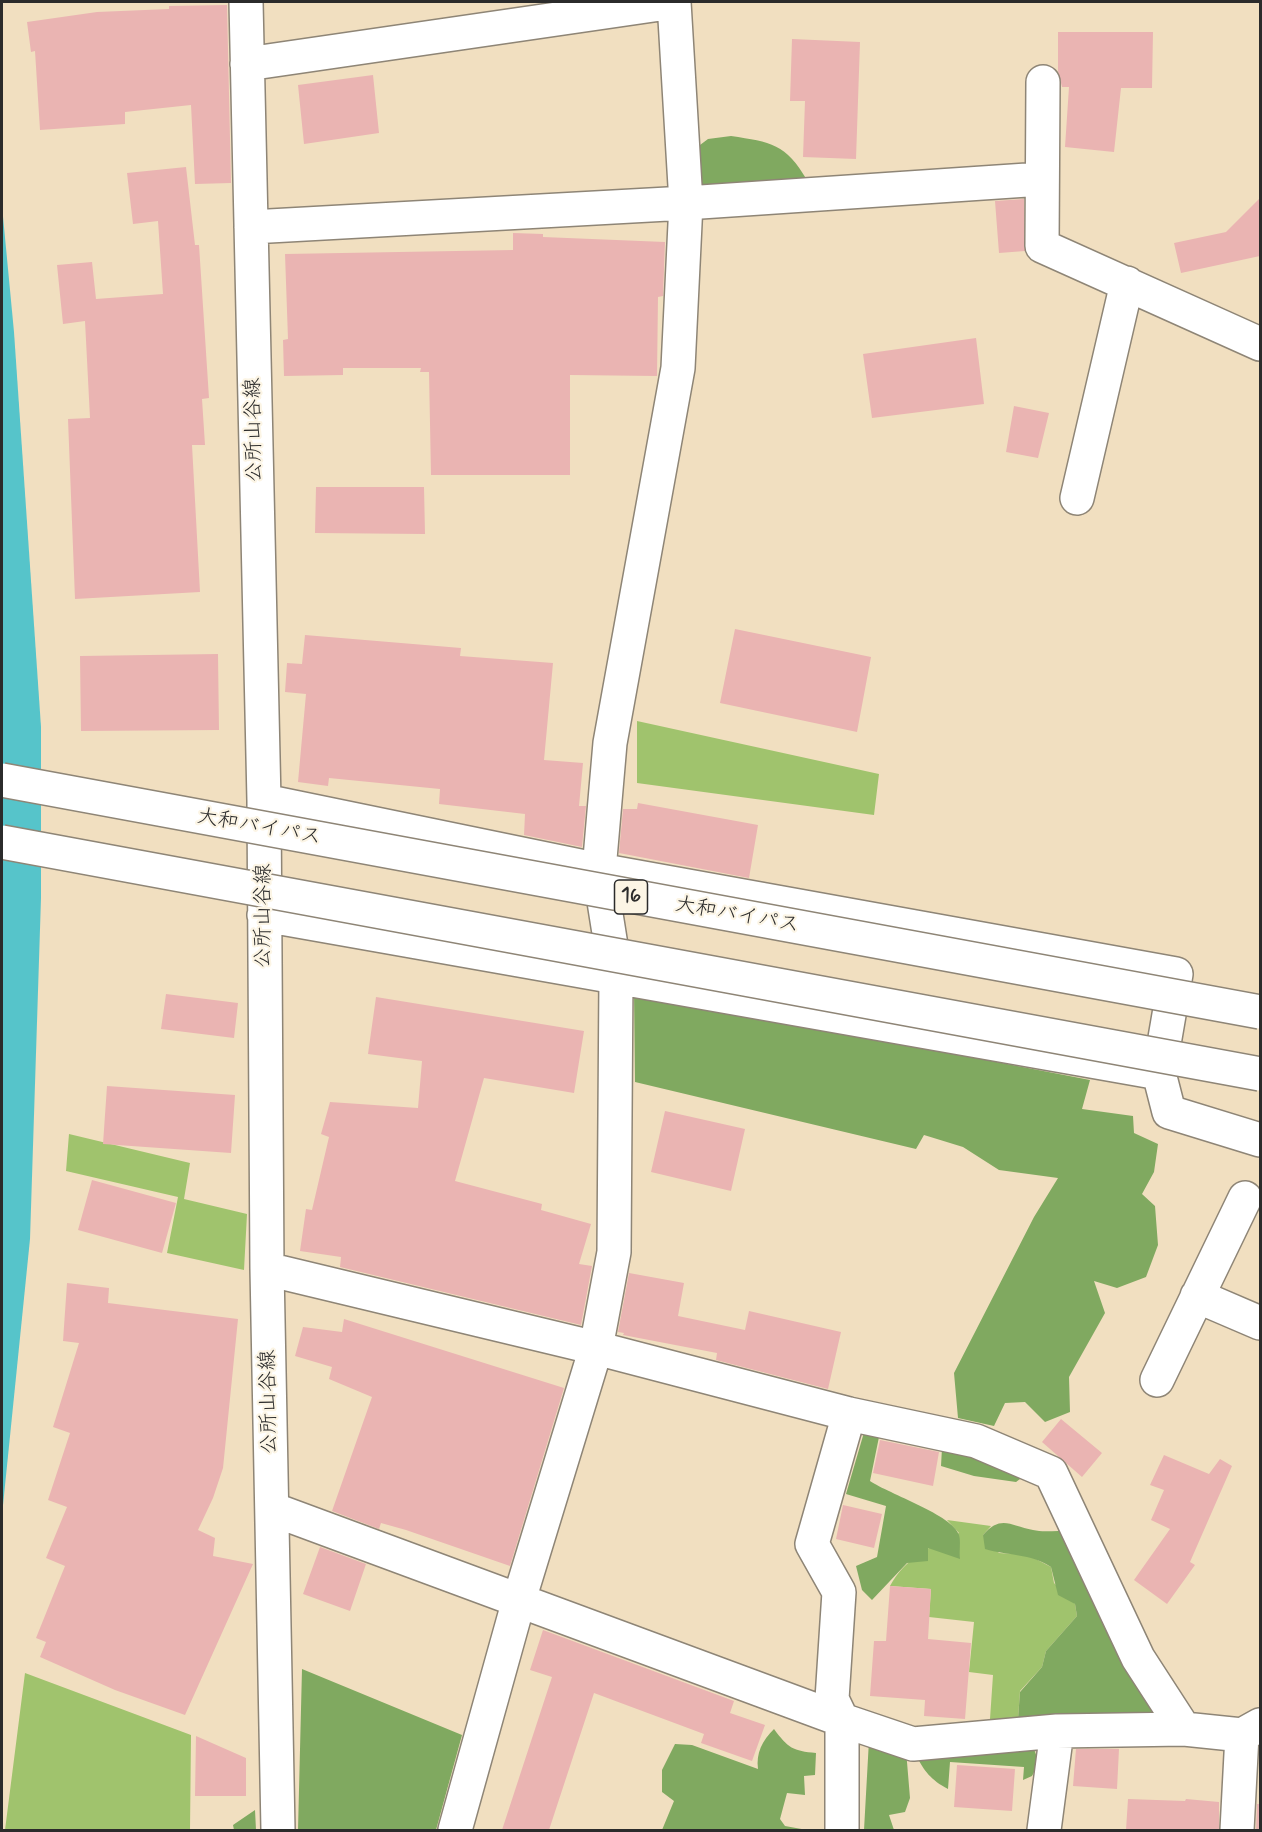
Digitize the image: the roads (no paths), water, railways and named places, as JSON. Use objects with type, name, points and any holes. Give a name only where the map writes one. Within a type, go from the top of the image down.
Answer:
[{"type":"main road","name":"公所山谷線","points":[[246,2],[264,801],[267,1269],[278,1830]]},
{"type":"main road","points":[[247,64],[674,2],[686,204],[678,369],[610,743],[599,870],[616,977],[614,1252],[596,1348],[519,1600],[455,1830]]},
{"type":"main road","points":[[1043,82],[1042,246],[1260,344]]},
{"type":"main road","points":[[251,227],[686,204],[1042,179]]},
{"type":"main road","points":[[1077,498],[1126,284]]},
{"type":"main road","name":"大和バイパス","points":[[2,780],[1260,1012]]},
{"type":"main road","points":[[264,801],[599,870],[1176,974],[1159,1073],[1168,1112],[1260,1140]]},
{"type":"main road","points":[[2,842],[1260,1074]]},
{"type":"main road","points":[[264,915],[1159,1073]]},
{"type":"main road","points":[[1157,1380],[1245,1198]]},
{"type":"main road","points":[[267,1269],[596,1348],[849,1414],[976,1441],[1051,1473],[1138,1658],[1184,1730]]},
{"type":"main road","points":[[1197,1296],[1260,1323]]},
{"type":"main road","points":[[842,1830],[842,1720],[832,1699],[839,1592],[812,1544],[849,1414]]},
{"type":"main road","points":[[272,1509],[842,1720],[913,1744],[1057,1731],[1251,1730],[1237,1830]]},
{"type":"main road","points":[[1044,1830],[1057,1731]]},
{"type":"water","points":[[2,206],[14,332],[41,727],[41,898],[30,1239],[2,1515]]}]
